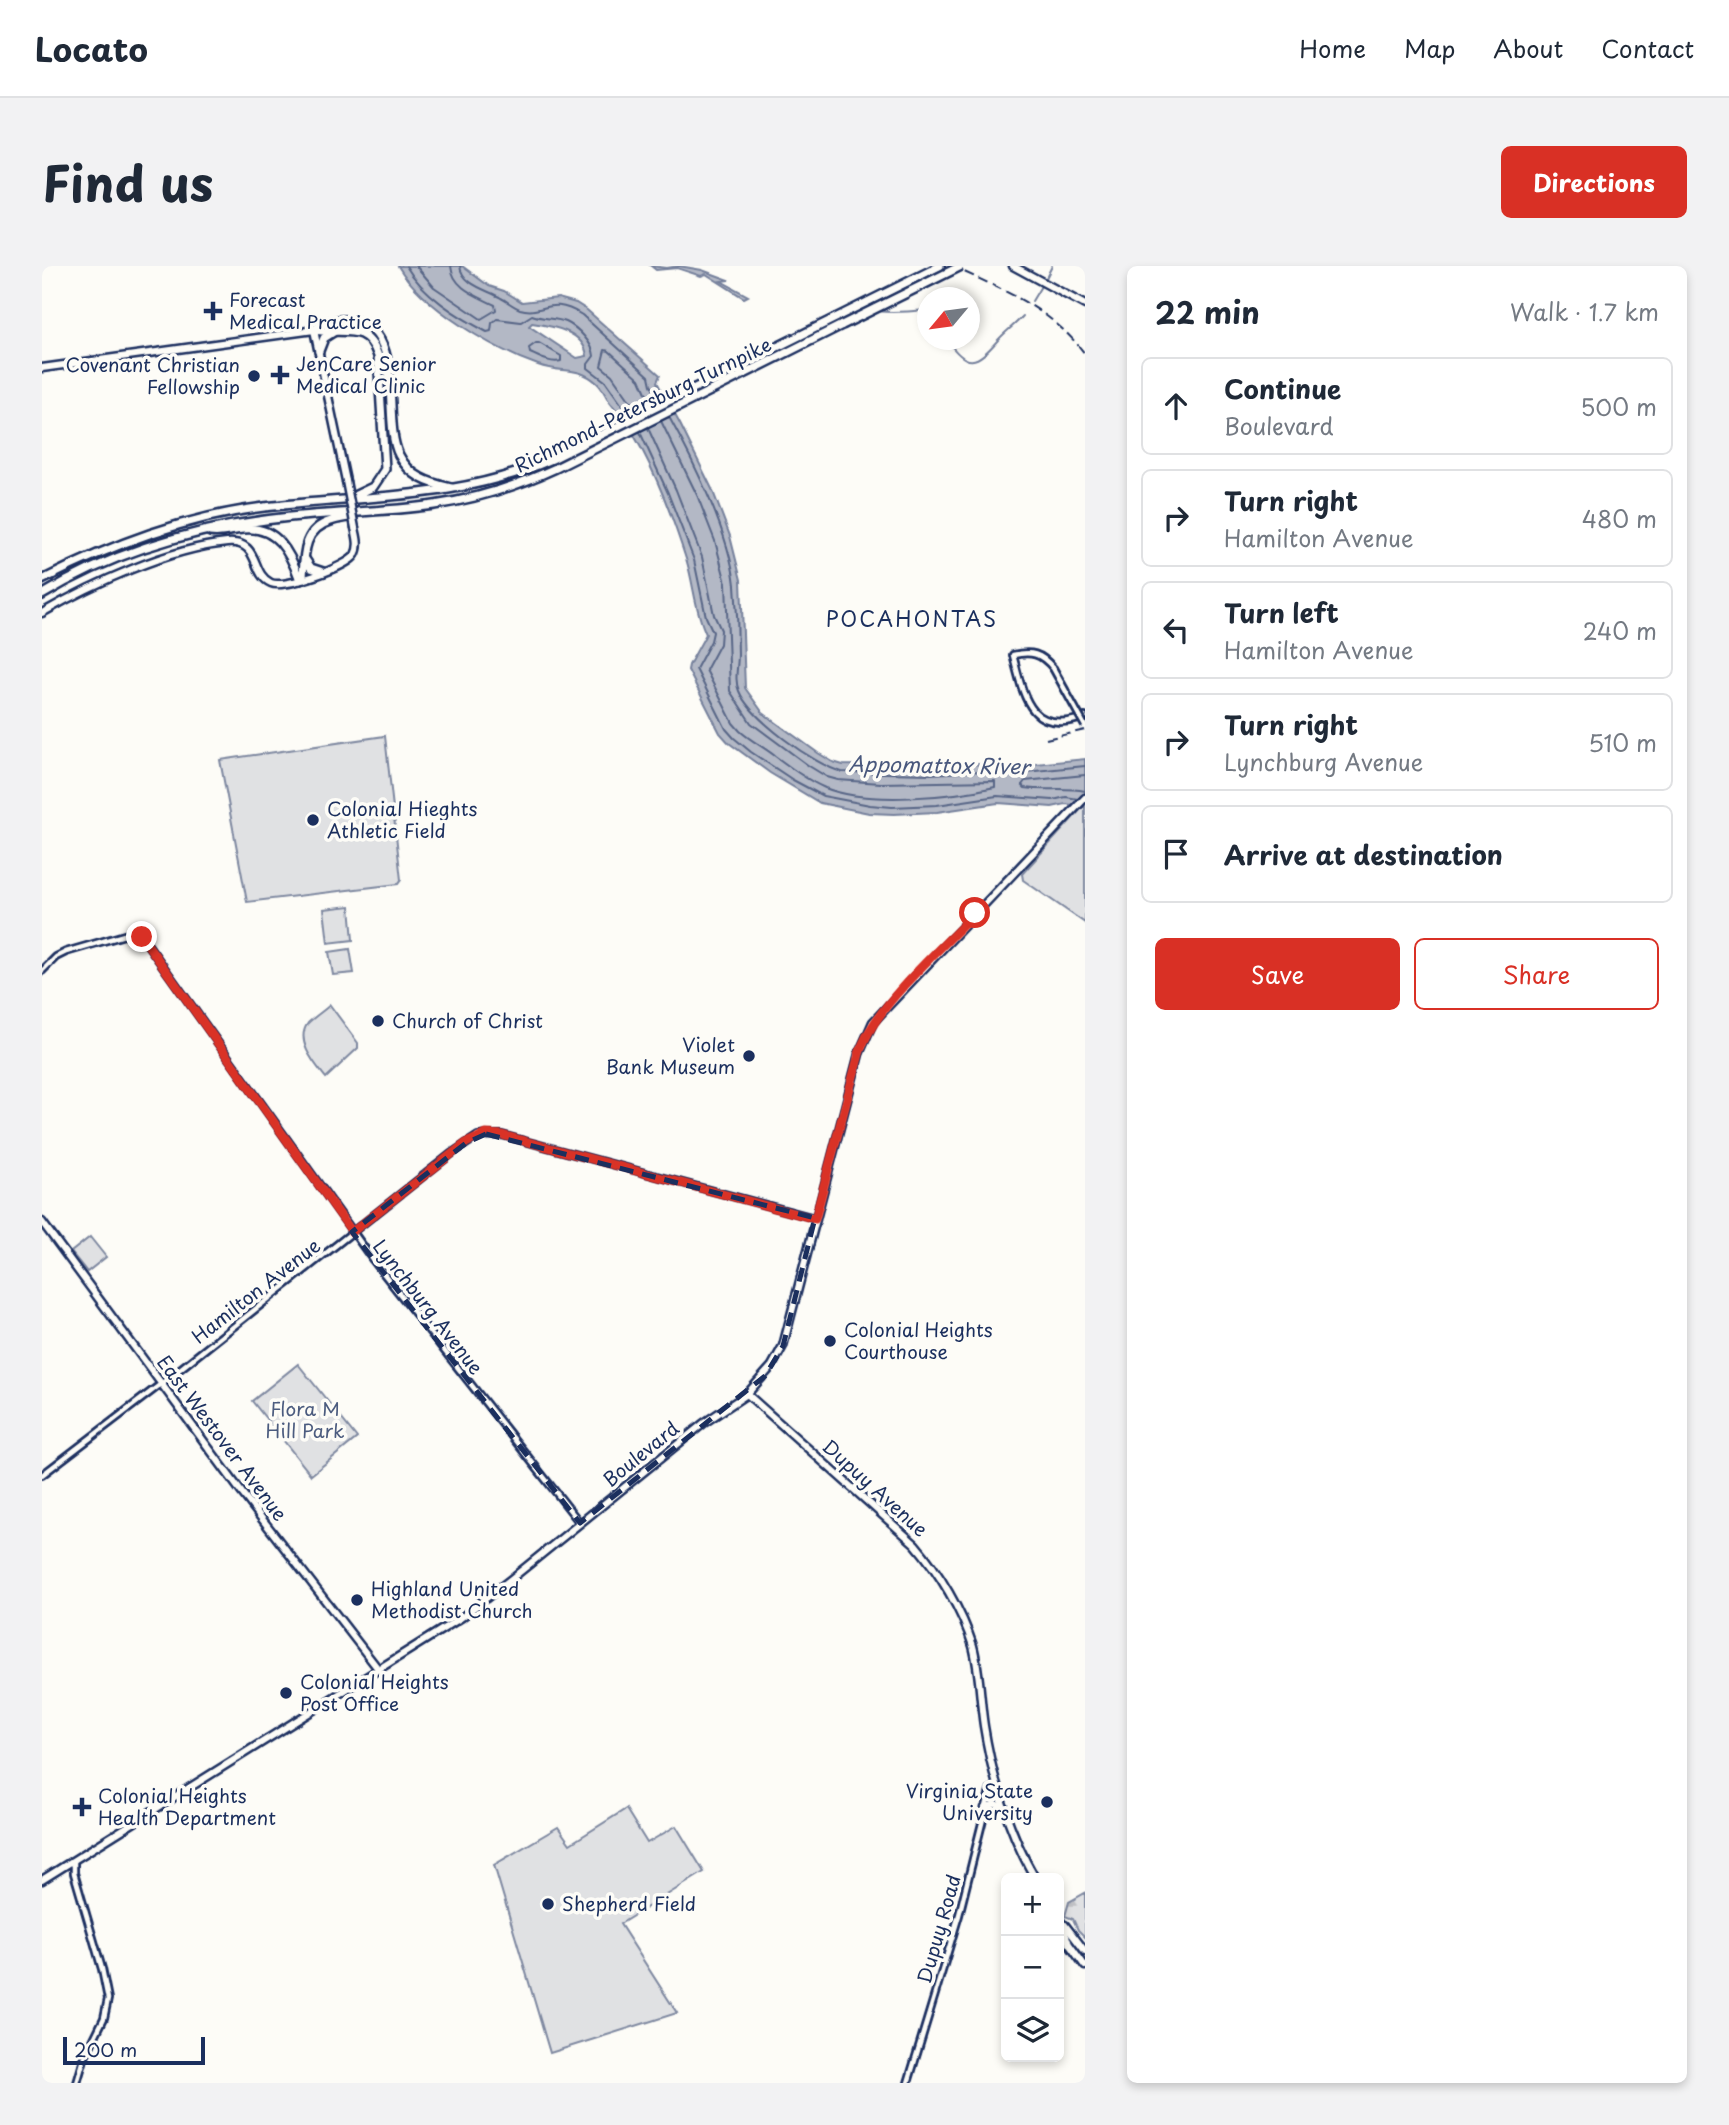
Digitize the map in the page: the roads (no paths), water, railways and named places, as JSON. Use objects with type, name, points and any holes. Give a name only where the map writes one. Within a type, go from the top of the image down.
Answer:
[{"type":"highway","name":"Richmond-Petersburg Turnpike","points":[[42,580],[104,550],[178,525],[263,507],[456,489],[531,468],[940,266]]},
{"type":"highway","name":"Richmond-Petersburg Turnpike","points":[[42,595],[79,575],[139,550],[206,531],[292,517],[445,503],[500,490],[556,468],[961,266]]},
{"type":"highway","points":[[314,330],[323,323],[350,321],[366,326],[376,334],[388,360],[393,434],[398,452],[407,467],[416,475],[456,489]]},
{"type":"highway","points":[[314,330],[349,330],[361,334],[371,342],[377,352],[386,459],[384,473],[377,484],[345,500]]},
{"type":"highway","points":[[319,351],[324,338],[338,330]]},
{"type":"highway","points":[[302,579],[306,543],[317,528],[334,520],[368,512]]},
{"type":"highway","points":[[206,531],[219,534],[254,528],[272,535],[289,552],[302,579]]},
{"type":"highway","points":[[304,558],[311,568],[323,572]]},
{"type":"main road","points":[[1013,266],[1085,305]]},
{"type":"main road","points":[[42,368],[314,330],[358,544],[354,556],[344,565],[281,585],[271,583],[263,576],[246,547],[238,543],[223,543],[182,553],[120,574],[75,593],[42,613]]},
{"type":"main road","name":"Boulevard","points":[[42,1880],[379,1670],[482,1602],[704,1423],[747,1394],[772,1366],[783,1346],[859,1054],[873,1022],[1085,798]]},
{"type":"main road","name":"East Westover Avenue","points":[[42,1222],[161,1384],[379,1670]]},
{"type":"main road","name":"Dupuy Avenue","points":[[747,1394],[907,1537],[930,1563],[969,1635],[978,1670],[988,1748],[998,1786],[1033,1873]]},
{"type":"main road","points":[[985,1808],[995,1804],[1005,1808]]},
{"type":"main road","points":[[1064,1924],[1085,1951]]},
{"type":"main road","points":[[1064,1930],[1069,1944],[1085,1966]]},
{"type":"street","points":[[1085,718],[1063,724],[1044,720],[1030,707],[1013,655],[1033,653],[1041,656],[1053,668],[1085,726]]},
{"type":"street","name":"Lynchburg Avenue","points":[[42,971],[50,961],[66,952],[138,931],[352,1232],[580,1523]]},
{"type":"street","name":"Hamilton Avenue","points":[[42,1475],[466,1143],[486,1134],[502,1135],[815,1219]]},
{"type":"street","name":"Dupuy Road","points":[[908,2083],[959,1915],[985,1808],[990,1792],[998,1786]]},
{"type":"street","points":[[74,1860],[74,1873],[108,1999],[104,2018],[84,2059],[77,2083]]},
{"type":"water","points":[[398,266],[462,266],[489,286],[522,302],[558,298],[576,303],[660,375],[657,382],[712,489],[730,536],[741,580],[745,688],[763,713],[818,753],[843,765],[930,767],[983,764],[1005,767],[1085,759],[1085,807],[1066,804],[1052,807],[998,803],[937,812],[869,813],[820,803],[770,773],[729,743],[720,733],[688,670],[706,634],[674,523],[646,458],[624,420],[590,377],[538,365],[501,349],[441,312],[409,282]],"holes":[[[532,323],[574,335],[585,348],[587,356],[577,358],[529,326]]]},
{"type":"water","points":[[651,266],[679,266],[702,270],[729,280],[721,281],[748,296],[744,298],[706,274],[701,276],[677,268],[656,270]]},
{"type":"waterway","points":[[1046,278],[1052,266]]},
{"type":"waterway","points":[[1032,301],[1041,286]]},
{"type":"waterway","points":[[880,311],[917,311]]},
{"type":"waterway","points":[[955,350],[966,359],[977,359],[1023,316]]},
{"type":"railway","points":[[951,266],[1041,312],[1072,338],[1085,354]]},
{"type":"railway","points":[[1046,739],[1085,730]]},
{"type":"place","name":"Forecast Medical Practice","points":[[213,311]]},
{"type":"place","name":"JenCare Senior Medical Clinic","points":[[280,375]]},
{"type":"place","name":"Covenant Christian Fellowship","points":[[254,376]]},
{"type":"place","name":"Colonial Hieghts Athletic Field","points":[[313,820]]},
{"type":"place","name":"Church of Christ","points":[[378,1021]]},
{"type":"place","name":"Violet Bank Museum","points":[[749,1056]]},
{"type":"place","name":"Colonial Heights Courthouse","points":[[830,1341]]},
{"type":"place","name":"Highland United Methodist Church","points":[[357,1600]]},
{"type":"place","name":"Colonial Heights Post Office","points":[[286,1693]]},
{"type":"place","name":"Virginia State University","points":[[1047,1802]]},
{"type":"place","name":"Colonial Heights Health Department","points":[[82,1807]]},
{"type":"place","name":"Shepherd Field","points":[[548,1904]]},
{"type":"district","name":"POCAHONTAS","points":[[912,620]]},
{"type":"water label","name":"Appomattox River","points":[[939,766]]},
{"type":"park label","name":"Flora M Hill Park","points":[[305,1420]]}]
